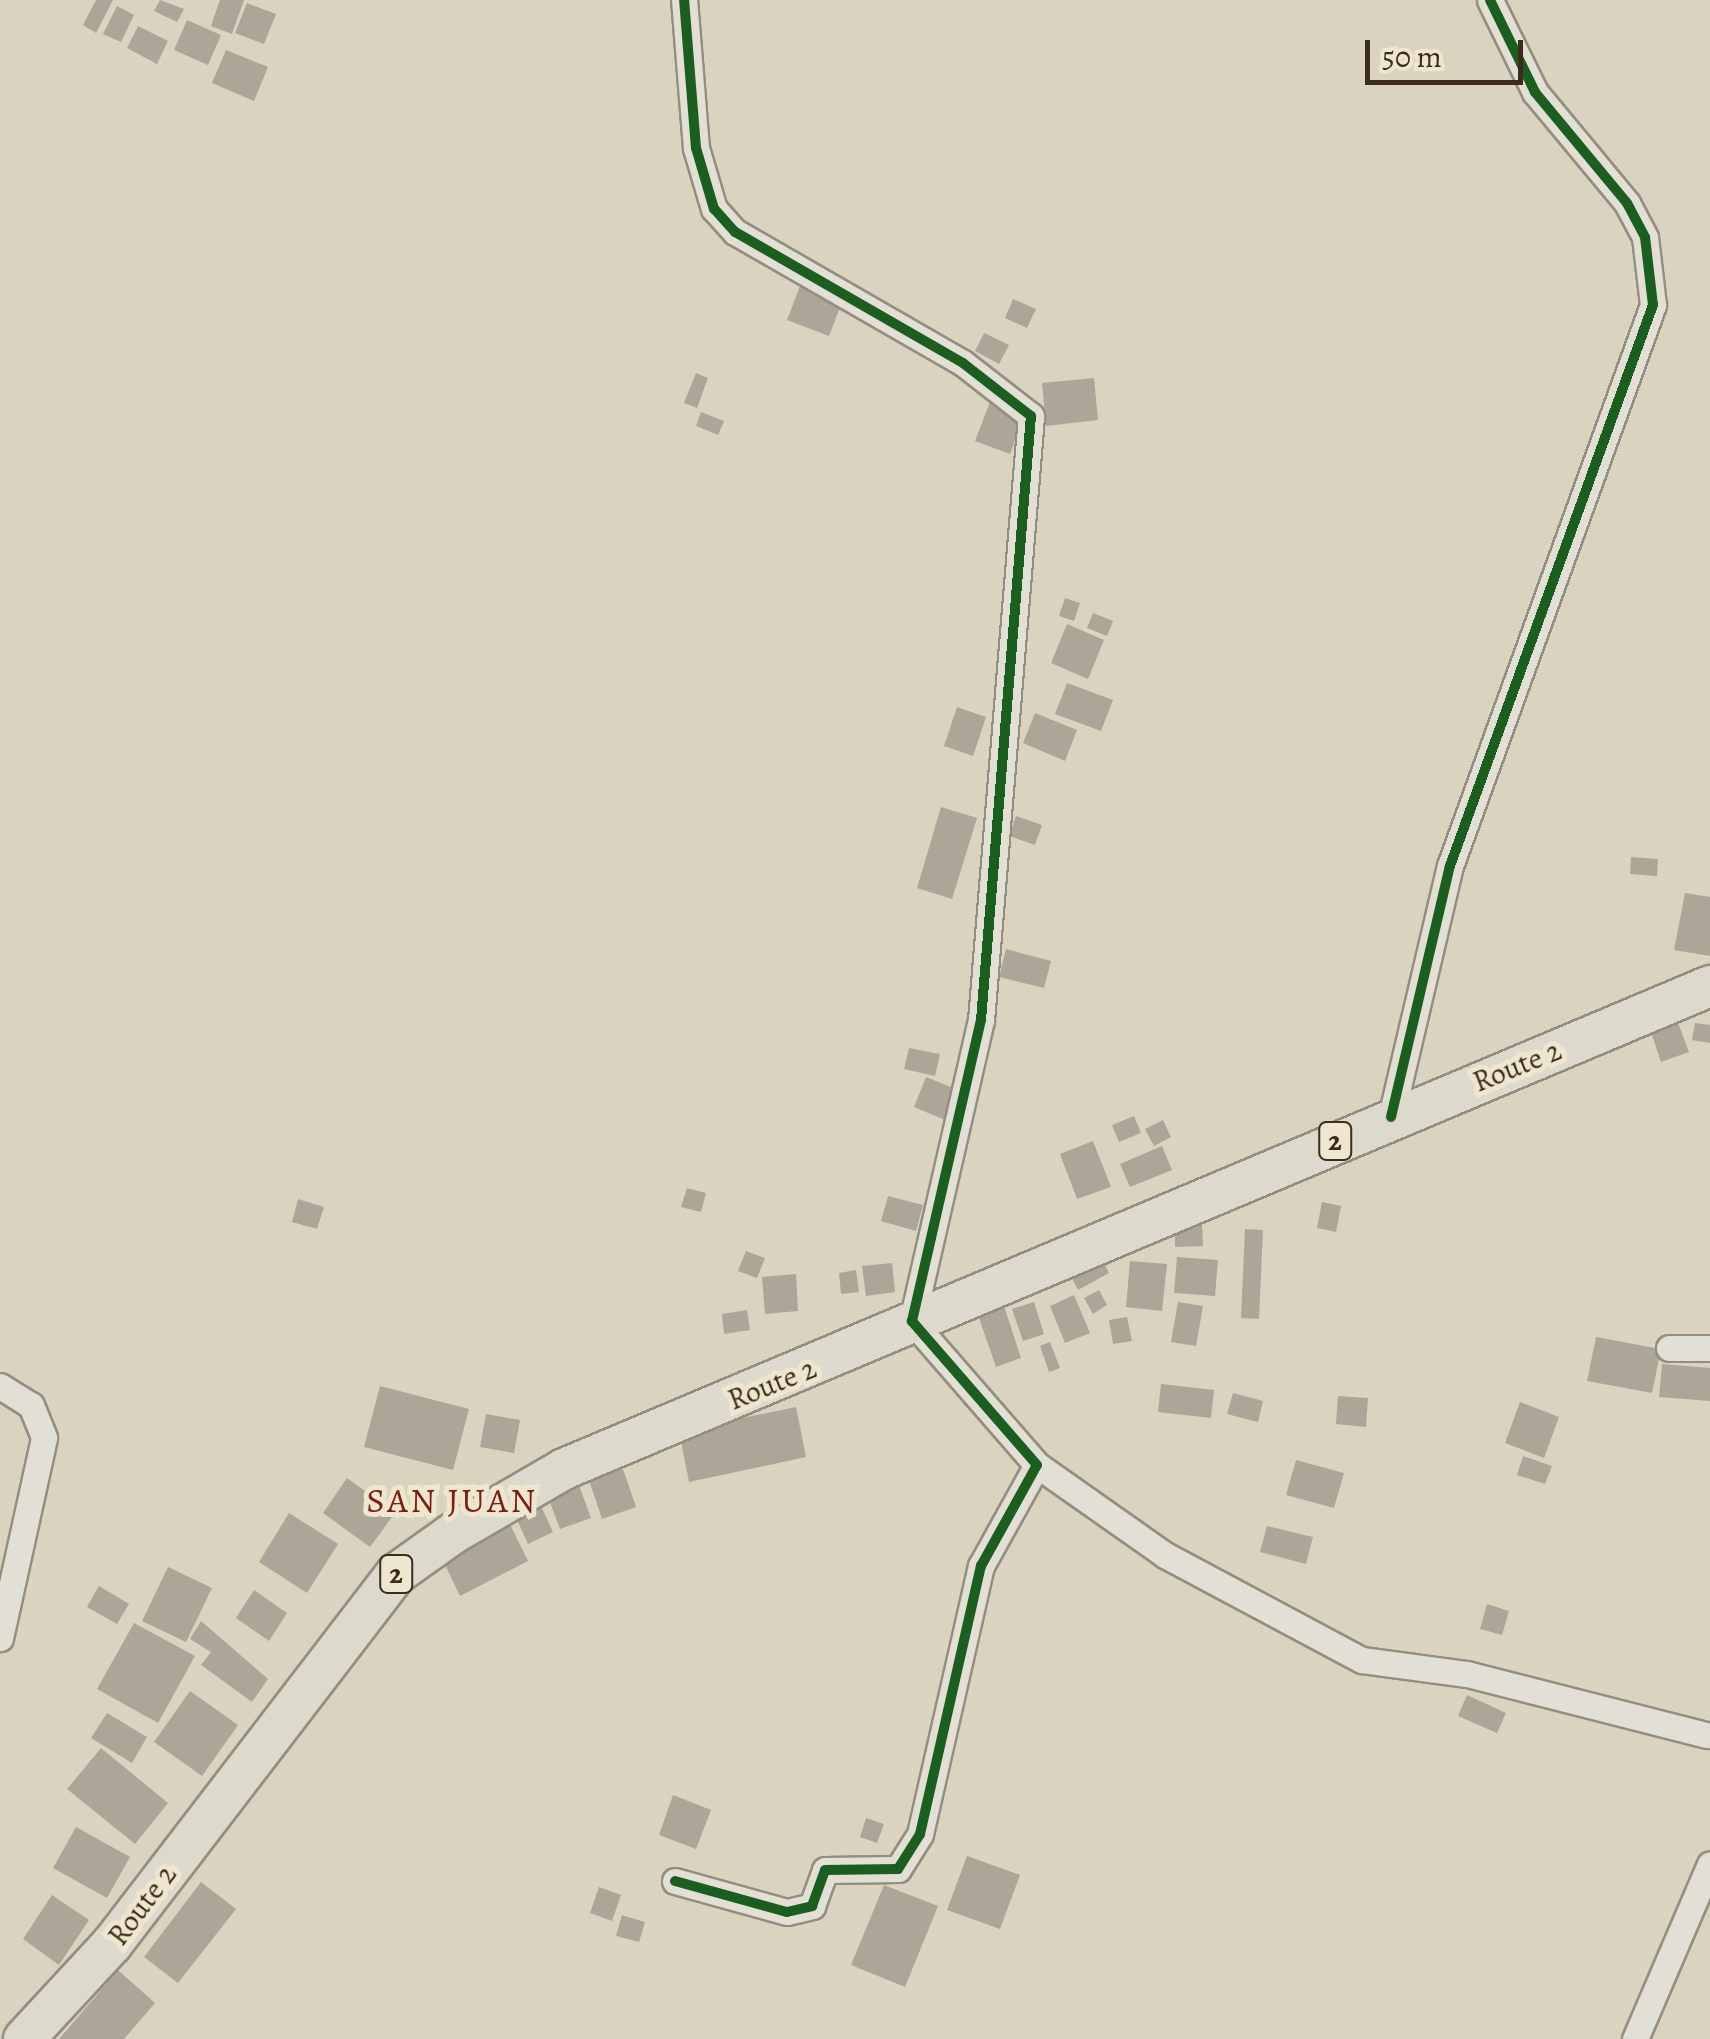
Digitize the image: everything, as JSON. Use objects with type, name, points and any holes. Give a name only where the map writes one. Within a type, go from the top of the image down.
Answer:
[{"type":"highway","name":"Route 2","points":[[24,2039],[112,1944],[396,1574],[564,1469],[1710,986]]},
{"type":"street","points":[[684,0],[696,148],[714,210],[734,232],[963,363],[1031,416],[981,1020],[935,1311],[1037,1464],[1208,1581],[1362,1660],[1503,1682],[1709,1740]]},
{"type":"street","points":[[1391,1118],[1450,866],[1653,305],[1650,254],[1627,202],[1535,92],[1490,0]]},
{"type":"street","points":[[1669,1348],[1710,1348]]},
{"type":"street","points":[[0,1386],[31,1405],[44,1438],[0,1638]]},
{"type":"street","points":[[675,1881],[787,1912],[812,1906],[824,1870],[898,1869],[920,1834],[981,1566],[1037,1464]]},
{"type":"street","points":[[1635,2039],[1710,1864]]},
{"type":"building","points":[[96,0],[113,0],[96,33],[83,25]]},
{"type":"building","points":[[160,0],[184,9],[177,22],[154,11]]},
{"type":"building","points":[[220,0],[244,0],[232,34],[211,26]]},
{"type":"building","points":[[247,3],[276,14],[264,44],[235,33]]},
{"type":"building","points":[[117,6],[134,15],[121,42],[103,34]]},
{"type":"building","points":[[187,20],[221,35],[208,65],[174,50]]},
{"type":"building","points":[[138,26],[168,41],[157,64],[127,48]]},
{"type":"building","points":[[226,50],[268,67],[254,101],[212,83]]},
{"type":"building","points":[[800,286],[842,302],[829,336],[787,320]]},
{"type":"building","points":[[1013,299],[1036,309],[1027,328],[1005,318]]},
{"type":"building","points":[[984,333],[1009,345],[999,364],[975,351]]},
{"type":"building","points":[[696,373],[708,378],[697,408],[684,403]]},
{"type":"building","points":[[1094,378],[1098,420],[1046,426],[1042,383]]},
{"type":"building","points":[[990,402],[1024,415],[1010,454],[975,441]]},
{"type":"building","points":[[701,412],[724,421],[718,435],[696,426]]},
{"type":"building","points":[[1065,598],[1080,603],[1074,621],[1059,616]]},
{"type":"building","points":[[1093,613],[1113,621],[1107,636],[1087,628]]},
{"type":"building","points":[[1067,624],[1104,640],[1088,679],[1051,663]]},
{"type":"building","points":[[1067,683],[1113,700],[1101,731],[1055,714]]},
{"type":"building","points":[[957,707],[986,717],[973,756],[944,746]]},
{"type":"building","points":[[1035,713],[1077,730],[1065,761],[1023,743]]},
{"type":"building","points":[[941,807],[977,818],[952,899],[917,888]]},
{"type":"building","points":[[1016,816],[1042,825],[1035,845],[1009,836]]},
{"type":"building","points":[[1631,857],[1658,859],[1657,876],[1630,874]]},
{"type":"building","points":[[1685,893],[1710,897],[1710,956],[1674,950]]},
{"type":"building","points":[[1006,949],[1051,961],[1044,988],[999,977]]},
{"type":"building","points":[[1677,1020],[1689,1052],[1661,1062],[1650,1029]]},
{"type":"building","points":[[1695,1023],[1710,1025],[1710,1043],[1692,1040]]},
{"type":"building","points":[[909,1048],[940,1054],[935,1076],[904,1069]]},
{"type":"building","points":[[926,1077],[958,1090],[945,1120],[914,1107]]},
{"type":"building","points":[[1134,1116],[1141,1133],[1119,1142],[1112,1125]]},
{"type":"building","points":[[1163,1120],[1171,1137],[1154,1146],[1145,1129]]},
{"type":"building","points":[[1093,1141],[1111,1187],[1077,1199],[1060,1154]]},
{"type":"building","points":[[1162,1146],[1172,1170],[1130,1187],[1120,1164]]},
{"type":"building","points":[[687,1188],[706,1193],[701,1212],[681,1207]]},
{"type":"building","points":[[888,1196],[923,1205],[916,1231],[881,1221]]},
{"type":"building","points":[[298,1199],[324,1207],[317,1229],[292,1222]]},
{"type":"building","points":[[1322,1202],[1341,1206],[1336,1232],[1317,1228]]},
{"type":"building","points":[[1202,1223],[1203,1246],[1175,1247],[1175,1224]]},
{"type":"building","points":[[1245,1229],[1263,1230],[1259,1319],[1241,1318]]},
{"type":"building","points":[[746,1251],[765,1258],[757,1278],[738,1271]]},
{"type":"building","points":[[1099,1253],[1109,1273],[1078,1290],[1067,1269]]},
{"type":"building","points":[[1177,1257],[1218,1260],[1215,1296],[1174,1293]]},
{"type":"building","points":[[1130,1261],[1167,1264],[1162,1311],[1126,1307]]},
{"type":"building","points":[[892,1263],[895,1292],[866,1296],[862,1266]]},
{"type":"building","points":[[856,1270],[859,1292],[841,1294],[839,1273]]},
{"type":"building","points":[[796,1274],[798,1311],[765,1314],[762,1277]]},
{"type":"building","points":[[1099,1290],[1107,1305],[1093,1314],[1084,1298]]},
{"type":"building","points":[[1074,1295],[1090,1333],[1065,1343],[1050,1306]]},
{"type":"building","points":[[1034,1302],[1044,1334],[1023,1341],[1012,1309]]},
{"type":"building","points":[[1178,1302],[1203,1306],[1196,1346],[1171,1342]]},
{"type":"building","points":[[1004,1306],[1021,1358],[996,1367],[978,1315]]},
{"type":"building","points":[[747,1310],[750,1330],[724,1334],[722,1314]]},
{"type":"building","points":[[1127,1317],[1132,1341],[1113,1344],[1109,1320]]},
{"type":"building","points":[[1596,1337],[1661,1349],[1652,1393],[1587,1381]]},
{"type":"building","points":[[1050,1342],[1060,1368],[1049,1372],[1040,1346]]},
{"type":"building","points":[[1662,1364],[1710,1368],[1710,1401],[1659,1397]]},
{"type":"building","points":[[1161,1384],[1214,1390],[1211,1418],[1158,1412]]},
{"type":"building","points":[[380,1386],[469,1409],[453,1470],[364,1447]]},
{"type":"building","points":[[1233,1393],[1263,1401],[1258,1422],[1227,1414]]},
{"type":"building","points":[[1338,1396],[1368,1398],[1366,1427],[1336,1424]]},
{"type":"building","points":[[1520,1402],[1559,1417],[1544,1458],[1505,1443]]},
{"type":"building","points":[[796,1407],[806,1457],[689,1482],[679,1431]]},
{"type":"building","points":[[486,1414],[520,1420],[514,1453],[480,1447]]},
{"type":"building","points":[[1523,1456],[1552,1466],[1545,1484],[1517,1475]]},
{"type":"building","points":[[1296,1460],[1344,1473],[1334,1508],[1286,1495]]},
{"type":"building","points":[[623,1469],[636,1507],[602,1519],[589,1480]]},
{"type":"building","points":[[576,1477],[591,1518],[560,1529],[545,1489]]},
{"type":"building","points":[[347,1478],[395,1513],[370,1547],[323,1513]]},
{"type":"building","points":[[542,1508],[553,1532],[528,1544],[517,1520]]},
{"type":"building","points":[[289,1513],[338,1544],[307,1593],[259,1562]]},
{"type":"building","points":[[507,1518],[528,1561],[460,1596],[439,1552]]},
{"type":"building","points":[[1267,1526],[1313,1537],[1306,1564],[1260,1552]]},
{"type":"building","points":[[168,1567],[212,1588],[186,1642],[142,1621]]},
{"type":"building","points":[[99,1586],[129,1604],[117,1624],[87,1607]]},
{"type":"building","points":[[254,1590],[287,1613],[269,1641],[236,1618]]},
{"type":"building","points":[[1487,1604],[1509,1611],[1502,1635],[1480,1629]]},
{"type":"building","points":[[201,1621],[268,1679],[252,1702],[201,1665],[211,1652],[190,1639]]},
{"type":"building","points":[[134,1623],[195,1656],[158,1723],[97,1689]]},
{"type":"building","points":[[190,1691],[238,1725],[202,1776],[154,1742]]},
{"type":"building","points":[[1467,1695],[1506,1713],[1497,1733],[1458,1716]]},
{"type":"building","points":[[107,1713],[147,1737],[132,1763],[91,1738]]},
{"type":"building","points":[[101,1748],[168,1803],[135,1844],[67,1789]]},
{"type":"building","points":[[673,1795],[711,1810],[696,1849],[659,1835]]},
{"type":"building","points":[[866,1818],[884,1824],[877,1843],[860,1837]]},
{"type":"building","points":[[76,1827],[130,1857],[107,1898],[53,1868]]},
{"type":"building","points":[[967,1856],[1020,1875],[1000,1929],[947,1910]]},
{"type":"building","points":[[201,1882],[236,1909],[178,1983],[144,1957]]},
{"type":"building","points":[[884,1885],[938,1906],[905,1987],[851,1965]]},
{"type":"building","points":[[599,1887],[621,1895],[612,1921],[590,1913]]},
{"type":"building","points":[[52,1895],[89,1920],[59,1965],[23,1939]]},
{"type":"building","points":[[622,1915],[645,1922],[639,1942],[616,1936]]},
{"type":"building","points":[[118,1970],[155,2003],[124,2039],[59,2039]]},
{"type":"cycle path","points":[[675,1881],[787,1912],[812,1906],[825,1870],[898,1869],[920,1834],[981,1566],[1037,1465],[912,1321],[981,1020],[1031,416],[963,363],[735,232],[714,209],[696,148],[684,0]]},
{"type":"cycle path","points":[[1391,1117],[1450,866],[1653,305],[1645,237],[1627,203],[1535,92],[1490,0]]},
{"type":"district","name":"SAN JUAN","points":[[452,1500]]}]
